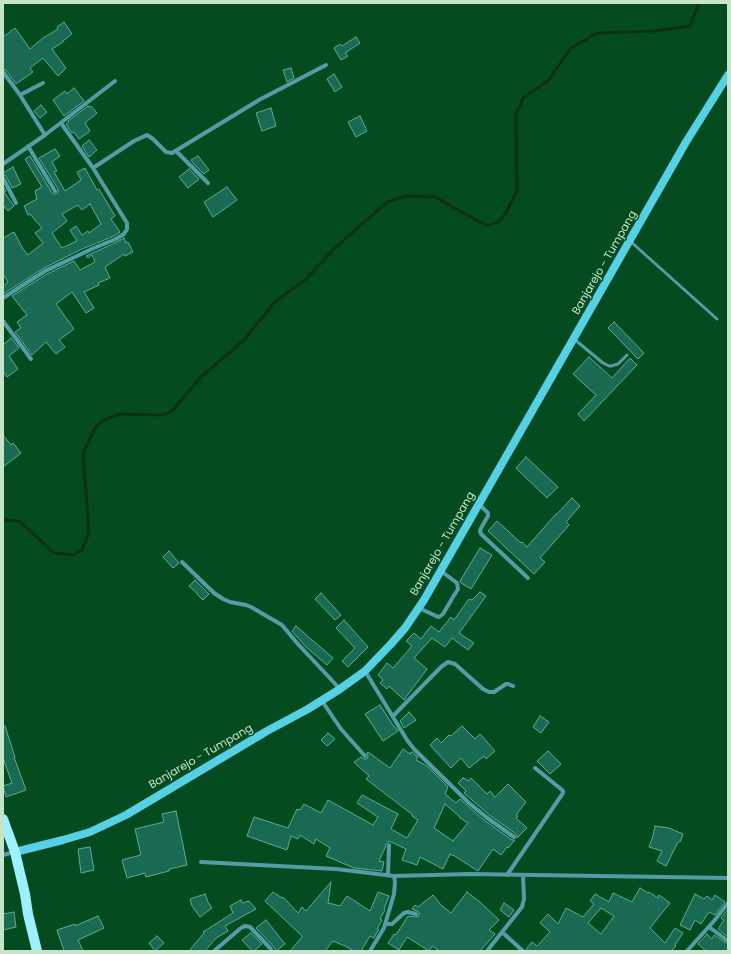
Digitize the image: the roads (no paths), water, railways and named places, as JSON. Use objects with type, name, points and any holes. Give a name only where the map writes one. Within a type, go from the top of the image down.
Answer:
[{"type":"main road","name":"Banjarejo - Tumpang","points":[[15,852],[90,832],[114,821],[340,690],[365,671],[391,644],[405,628],[419,608],[686,142],[728,75]]},
{"type":"main road","points":[[3,818],[15,852],[37,951]]},
{"type":"street","points":[[93,168],[134,141],[147,136],[152,137],[166,152],[172,154],[259,100],[326,65]]},
{"type":"street","points":[[3,72],[20,95],[45,135]]},
{"type":"street","points":[[3,164],[45,135],[115,81]]},
{"type":"street","points":[[20,95],[43,82]]},
{"type":"street","points":[[3,298],[45,271],[116,239],[126,232],[127,229],[127,223],[93,168],[61,123]]},
{"type":"street","points":[[28,146],[55,191]]},
{"type":"street","points":[[176,151],[208,183]]},
{"type":"street","points":[[3,178],[16,202]]},
{"type":"street","points":[[3,321],[31,359]]},
{"type":"street","points":[[478,504],[488,513],[488,516],[480,531],[481,534],[528,578]]},
{"type":"street","points":[[182,562],[214,593],[223,599],[251,607],[282,626],[340,690]]},
{"type":"street","points":[[419,608],[439,616],[443,614],[458,589],[457,583],[441,570]]},
{"type":"street","points":[[393,716],[441,667],[448,662],[455,664],[488,692],[493,692],[506,684],[513,686]]},
{"type":"street","points":[[365,671],[407,740],[469,803],[514,837]]},
{"type":"street","points":[[322,701],[341,729],[365,756]]},
{"type":"street","points":[[507,875],[563,793],[561,789],[535,768]]},
{"type":"street","points":[[388,875],[389,845]]},
{"type":"street","points":[[3,855],[15,852]]},
{"type":"street","points":[[201,862],[336,869],[394,876],[470,874],[728,878]]},
{"type":"street","points":[[370,951],[384,928],[394,894],[394,876]]},
{"type":"street","points":[[487,951],[524,903],[523,876]]},
{"type":"street","points":[[687,951],[728,904]]},
{"type":"street","points":[[385,924],[392,924],[404,913],[408,912],[416,914]]},
{"type":"street","points":[[214,951],[245,926],[250,927],[271,949]]},
{"type":"street","points":[[709,927],[728,941]]},
{"type":"street","points":[[502,932],[523,951]]},
{"type":"lane","points":[[630,241],[717,319]]},
{"type":"lane","points":[[574,339],[603,363],[609,366],[618,364],[627,355]]},
{"type":"waterway","points":[[3,520],[19,521],[54,553],[73,555],[82,550],[89,533],[83,453],[95,428],[102,421],[120,414],[163,415],[172,411],[200,378],[244,340],[276,301],[306,279],[335,248],[387,202],[405,196],[435,197],[487,225],[497,223],[504,216],[517,191],[516,113],[524,97],[548,81],[571,48],[597,33],[653,31],[690,26],[699,3]]}]
